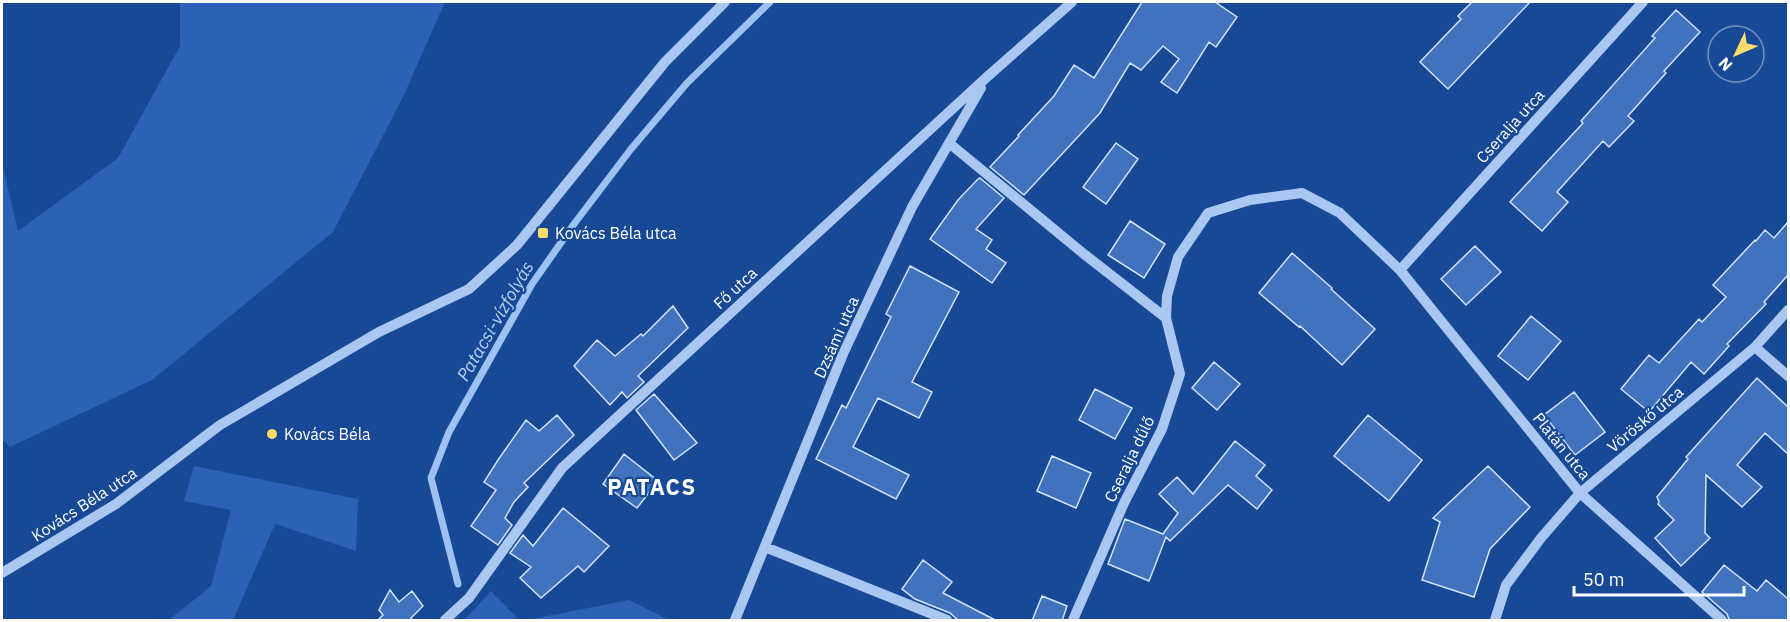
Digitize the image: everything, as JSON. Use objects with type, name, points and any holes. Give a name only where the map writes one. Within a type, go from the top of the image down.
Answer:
[{"type":"street","name":"Kovács Béla utca","points":[[2,573],[116,504],[220,425],[379,332],[469,289],[518,245],[665,62],[725,2]]},
{"type":"street","name":"Fő utca","points":[[445,621],[469,598],[562,468],[987,77],[1072,2]]},
{"type":"street","name":"Cseralja utca","points":[[1400,270],[1643,2]]},
{"type":"street","name":"Dzsámi utca","points":[[735,621],[843,354],[912,207],[987,77]]},
{"type":"street","points":[[949,143],[1166,318]]},
{"type":"street","name":"Cseralja dűlő","points":[[1073,621],[1124,503],[1162,429],[1180,374],[1166,318],[1167,296],[1178,256],[1208,213],[1250,200],[1302,193],[1340,213],[1400,270]]},
{"type":"street","name":"Platán utca","points":[[1400,270],[1580,493],[1722,621]]},
{"type":"street","name":"Vöröskő utca","points":[[1495,621],[1506,585],[1541,538],[1580,493],[1755,347],[1788,310]]},
{"type":"street","points":[[1755,347],[1788,376]]},
{"type":"street","points":[[765,547],[947,621]]},
{"type":"shaded area","points":[[180,2],[445,2],[403,97],[333,232],[152,380],[10,447],[2,439],[2,163],[18,231],[118,158],[180,46]]},
{"type":"shaded area","points":[[194,466],[358,499],[356,551],[275,524],[233,620],[169,620],[211,586],[231,510],[184,501]]},
{"type":"shaded area","points":[[491,591],[519,620],[464,620]]},
{"type":"shaded area","points":[[629,600],[669,620],[527,620]]},
{"type":"building","points":[[1142,2],[1215,2],[1237,17],[1216,47],[1209,42],[1177,93],[1161,82],[1179,59],[1163,46],[1141,70],[1130,63],[1100,113],[1024,195],[990,167],[1054,96],[1074,65],[1094,78]]},
{"type":"building","points":[[1472,2],[1530,2],[1448,89],[1420,62],[1461,19],[1458,16]]},
{"type":"building","points":[[1676,10],[1700,32],[1664,71],[1666,73],[1628,116],[1634,121],[1609,147],[1603,141],[1557,192],[1568,202],[1542,231],[1510,202],[1583,123],[1581,121],[1655,38],[1652,36]]},
{"type":"building","points":[[1116,143],[1138,159],[1106,204],[1083,187]]},
{"type":"building","points":[[980,178],[1004,198],[976,229],[992,240],[986,249],[1006,263],[992,283],[930,239],[958,200]]},
{"type":"building","points":[[1130,221],[1165,244],[1144,278],[1108,255]]},
{"type":"building","points":[[1788,222],[1788,275],[1764,302],[1766,304],[1727,344],[1729,346],[1704,374],[1691,362],[1649,412],[1621,389],[1649,355],[1659,363],[1699,319],[1702,322],[1726,297],[1713,285],[1765,230],[1774,238]]},
{"type":"building","points":[[1475,246],[1501,272],[1466,305],[1441,279]]},
{"type":"building","points":[[1292,253],[1375,329],[1342,365],[1300,326],[1259,293]]},
{"type":"building","points":[[910,266],[959,292],[912,382],[932,392],[919,418],[878,398],[853,447],[909,475],[896,499],[816,459],[842,405],[846,408],[891,317],[886,314]]},
{"type":"building","points":[[673,306],[688,328],[638,376],[644,382],[627,398],[622,392],[610,405],[574,366],[597,340],[615,356],[641,334],[643,336]]},
{"type":"building","points":[[1531,316],[1561,341],[1528,380],[1498,356]]},
{"type":"building","points":[[1214,362],[1240,384],[1217,410],[1192,388]]},
{"type":"building","points":[[1757,378],[1788,407],[1788,454],[1765,433],[1737,465],[1762,487],[1742,507],[1706,475],[1705,533],[1710,538],[1681,566],[1655,538],[1674,520],[1658,504],[1657,497],[1688,459],[1686,457]]},
{"type":"building","points":[[1095,389],[1132,408],[1115,439],[1079,420]]},
{"type":"building","points":[[1574,392],[1605,432],[1575,455],[1544,415]]},
{"type":"building","points":[[654,394],[697,443],[674,460],[636,410]]},
{"type":"building","points":[[557,415],[574,435],[524,483],[528,487],[514,502],[505,518],[512,525],[498,545],[471,526],[496,490],[484,482],[526,420],[539,431]]},
{"type":"building","points":[[1368,415],[1422,460],[1389,501],[1334,456]]},
{"type":"building","points":[[1235,441],[1265,465],[1256,476],[1272,490],[1257,509],[1228,485],[1170,541],[1166,537],[1149,581],[1108,564],[1125,519],[1163,534],[1178,513],[1159,494],[1177,477],[1193,494]]},
{"type":"building","points":[[624,454],[658,481],[637,508],[603,484]]},
{"type":"building","points":[[1052,456],[1091,473],[1076,508],[1037,491]]},
{"type":"building","points":[[1488,466],[1530,507],[1490,549],[1474,597],[1422,580],[1440,522],[1433,518]]},
{"type":"building","points":[[563,508],[609,546],[584,572],[578,566],[541,598],[520,578],[531,567],[510,553],[523,535],[533,546]]},
{"type":"building","points":[[923,560],[952,582],[943,593],[997,621],[959,621],[950,613],[915,599],[902,589]]},
{"type":"building","points":[[1724,565],[1757,591],[1766,580],[1788,599],[1788,621],[1731,621],[1727,614],[1702,592]]},
{"type":"building","points":[[390,590],[399,602],[412,591],[423,606],[411,618],[413,621],[377,621],[383,615],[379,610]]},
{"type":"building","points":[[1042,596],[1067,606],[1062,621],[1032,621]]},
{"type":"waterway","name":"Patacsi-vízfolyás","points":[[458,584],[431,478],[449,432],[532,284],[574,224],[631,149],[687,83],[770,2]]},
{"type":"place","name":"Kovács Béla utca","points":[[543,233]]},
{"type":"place","name":"Kovács Béla","points":[[272,434]]},
{"type":"district","name":"PATACS","points":[[652,486]]}]
